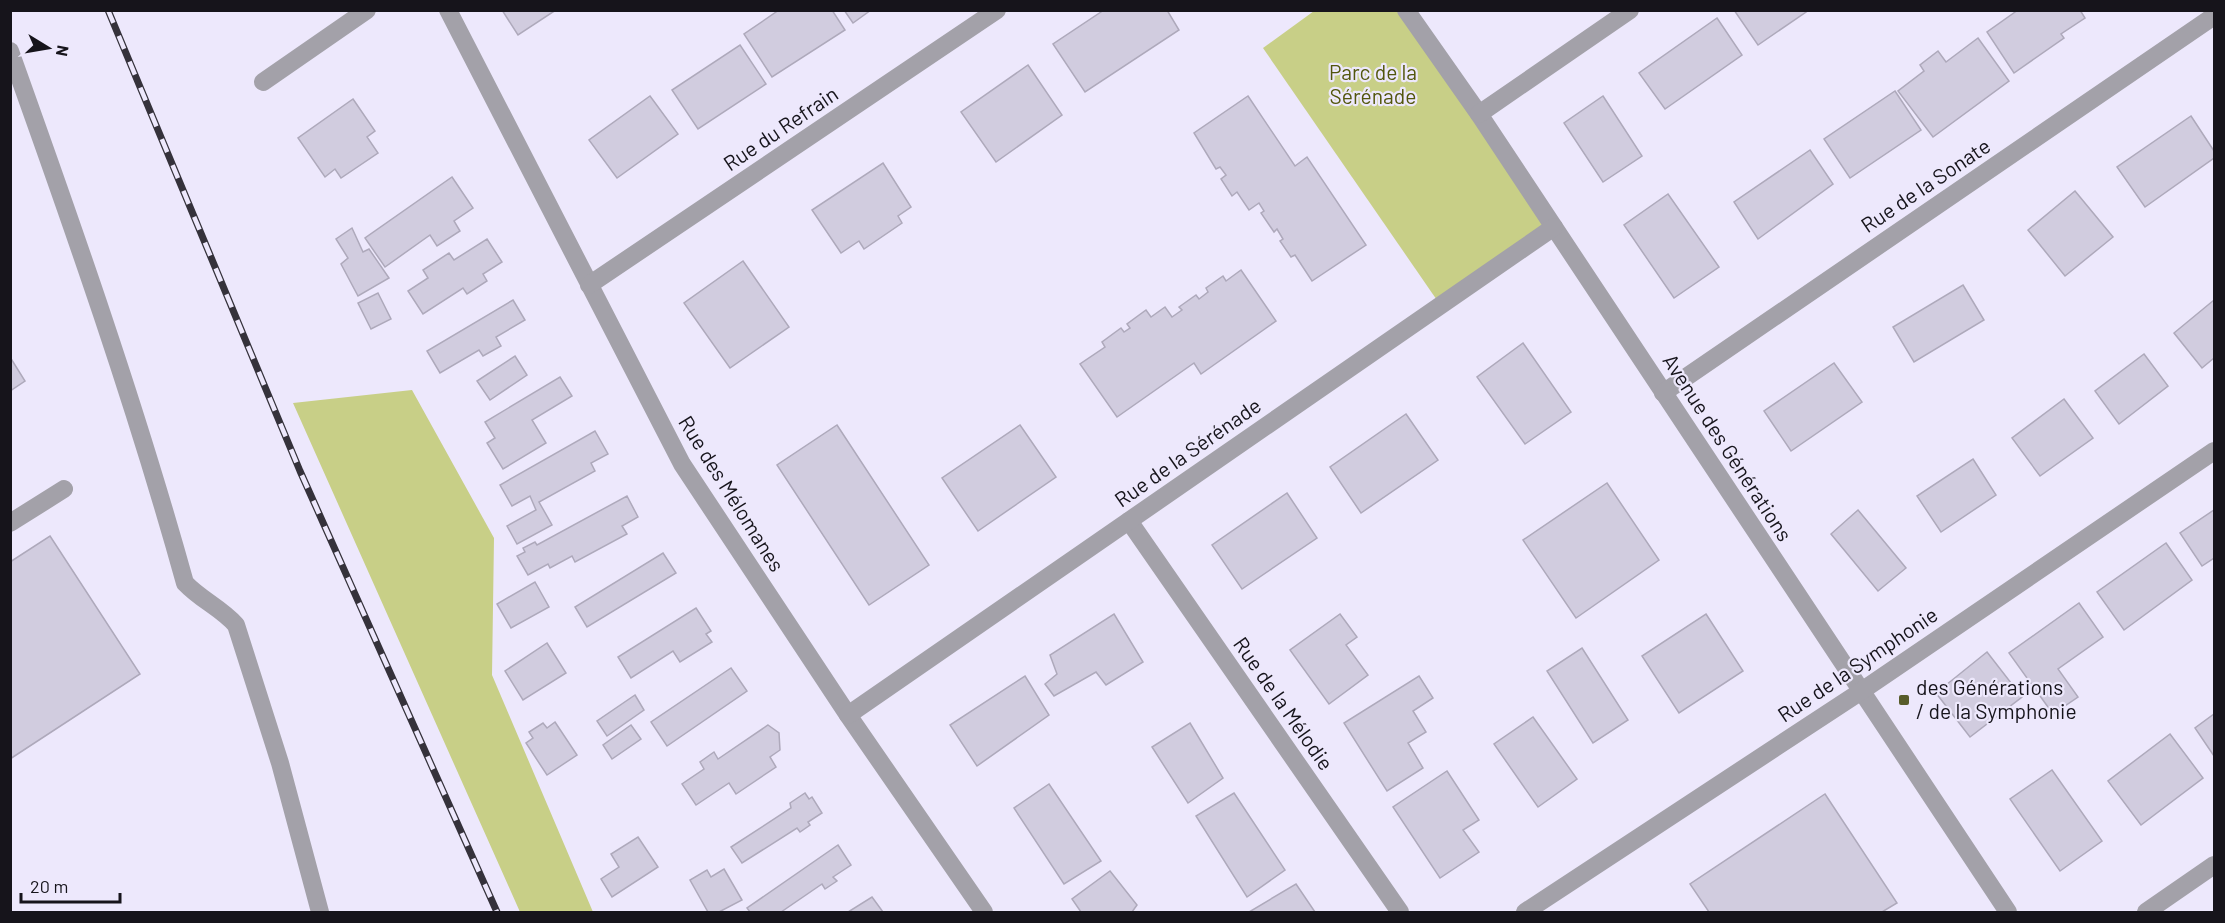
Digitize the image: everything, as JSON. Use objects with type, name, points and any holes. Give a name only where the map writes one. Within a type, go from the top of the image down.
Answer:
[{"type":"street","points":[[263,82],[367,10]]},
{"type":"street","name":"Rue des Mélomanes","points":[[448,10],[682,464],[848,715],[984,912]]},
{"type":"street","name":"Rue du Refrain","points":[[589,285],[997,10]]},
{"type":"street","name":"Avenue des Générations","points":[[1406,10],[1479,114],[1860,692],[2008,912]]},
{"type":"street","points":[[1479,114],[1630,10]]},
{"type":"street","name":"Rue de la Sonate","points":[[1663,393],[2214,16]]},
{"type":"street","points":[[10,51],[75,234],[139,427],[185,583],[201,599],[226,613],[236,625],[280,763],[320,912]]},
{"type":"street","name":"Rue de la Sérénade","points":[[848,715],[1554,227]]},
{"type":"street","name":"Rue de la Symphonie","points":[[1525,912],[1860,692],[2214,451]]},
{"type":"street","points":[[10,523],[64,489]]},
{"type":"street","name":"Rue de la Mélodie","points":[[1129,521],[1400,912]]},
{"type":"street","points":[[2146,912],[2214,865]]},
{"type":"green space","name":"Parc de la Sérénade","points":[[1314,11],[1405,11],[1554,227],[1441,306],[1263,48]]},
{"type":"green space","points":[[412,390],[494,538],[492,675],[593,912],[520,912],[293,403]]},
{"type":"building","points":[[502,10],[556,10],[518,35]]},
{"type":"building","points":[[779,10],[832,10],[845,30],[772,77],[744,34]]},
{"type":"building","points":[[844,10],[871,10],[853,23]]},
{"type":"building","points":[[1104,10],[1167,10],[1179,30],[1085,92],[1053,44]]},
{"type":"building","points":[[1734,10],[1809,10],[1758,45]]},
{"type":"building","points":[[2018,10],[2080,10],[2085,18],[2061,34],[2064,38],[2014,73],[1987,32]]},
{"type":"building","points":[[1717,18],[1742,55],[1665,109],[1639,73]]},
{"type":"building","points":[[1978,38],[2009,81],[1933,137],[1898,91],[1924,71],[1920,65],[1938,51],[1946,62]]},
{"type":"building","points":[[740,45],[766,84],[698,129],[672,90]]},
{"type":"building","points":[[1028,65],[1062,115],[996,162],[961,112]]},
{"type":"building","points":[[1895,91],[1921,130],[1850,178],[1824,139]]},
{"type":"building","points":[[650,96],[678,134],[617,178],[589,140]]},
{"type":"building","points":[[1248,96],[1295,166],[1307,157],[1366,245],[1312,281],[1295,255],[1291,257],[1280,241],[1283,239],[1277,229],[1274,232],[1261,213],[1264,211],[1259,203],[1249,210],[1237,192],[1232,196],[1221,179],[1226,175],[1220,167],[1216,169],[1194,133]]},
{"type":"building","points":[[1603,96],[1642,156],[1603,182],[1564,123]]},
{"type":"building","points":[[353,99],[375,131],[367,137],[378,153],[341,178],[335,169],[325,177],[298,138]]},
{"type":"building","points":[[2191,116],[2214,151],[2214,158],[2145,207],[2117,167]]},
{"type":"building","points":[[1810,150],[1833,184],[1758,239],[1734,202]]},
{"type":"building","points":[[883,163],[911,207],[898,216],[902,223],[864,249],[859,241],[841,253],[812,210]]},
{"type":"building","points":[[452,177],[473,208],[454,221],[460,231],[437,246],[430,235],[385,267],[365,238]]},
{"type":"building","points":[[2075,191],[2113,237],[2065,276],[2028,230]]},
{"type":"building","points":[[1668,194],[1719,267],[1674,298],[1624,225]]},
{"type":"building","points":[[352,228],[363,252],[369,249],[389,278],[358,296],[341,264],[348,258],[336,239]]},
{"type":"building","points":[[487,239],[502,262],[483,274],[487,281],[467,294],[463,288],[423,314],[408,291],[428,278],[423,270],[449,253],[454,260]]},
{"type":"building","points":[[743,261],[789,327],[730,368],[684,303]]},
{"type":"building","points":[[1241,270],[1276,321],[1201,374],[1194,363],[1117,417],[1080,364],[1105,347],[1102,342],[1121,328],[1124,332],[1130,328],[1127,324],[1146,310],[1151,317],[1165,307],[1172,317],[1182,310],[1179,307],[1196,295],[1199,299],[1208,292],[1206,288],[1223,276],[1226,281]]},
{"type":"building","points":[[1963,285],[1984,320],[1914,362],[1893,327]]},
{"type":"building","points":[[378,293],[391,319],[371,329],[358,303]]},
{"type":"building","points":[[513,300],[525,320],[496,337],[501,346],[483,356],[479,350],[440,373],[427,351]]},
{"type":"building","points":[[2214,300],[2214,358],[2202,368],[2174,333]]},
{"type":"building","points":[[1523,343],[1571,412],[1525,444],[1477,377]]},
{"type":"building","points":[[2144,354],[2168,386],[2119,424],[2095,391]]},
{"type":"building","points":[[515,356],[527,375],[490,400],[477,381]]},
{"type":"building","points":[[10,357],[25,381],[10,391]]},
{"type":"building","points":[[1834,363],[1862,402],[1791,451],[1764,411]]},
{"type":"building","points":[[560,377],[572,396],[532,420],[546,443],[503,469],[487,443],[495,438],[485,422]]},
{"type":"building","points":[[2064,399],[2093,438],[2040,476],[2012,438]]},
{"type":"building","points":[[1406,414],[1438,460],[1361,513],[1330,467]]},
{"type":"building","points":[[837,425],[929,565],[869,605],[777,465]]},
{"type":"building","points":[[1020,425],[1056,477],[978,531],[942,478]]},
{"type":"building","points":[[595,431],[608,454],[591,463],[595,471],[539,502],[552,525],[517,544],[507,526],[536,510],[530,496],[512,506],[500,485]]},
{"type":"building","points":[[1973,459],[1996,495],[1941,532],[1917,496]]},
{"type":"building","points":[[1607,483],[1659,560],[1576,618],[1523,540]]},
{"type":"building","points":[[1287,493],[1317,538],[1242,589],[1212,545]]},
{"type":"building","points":[[627,496],[638,517],[622,526],[627,534],[575,562],[572,556],[550,568],[548,564],[528,575],[517,556],[525,552],[523,548],[535,542],[537,545]]},
{"type":"building","points":[[1858,510],[1906,568],[1878,591],[1831,534]]},
{"type":"building","points":[[2214,510],[2214,558],[2202,566],[2180,533]]},
{"type":"building","points":[[50,536],[140,674],[10,759],[10,562]]},
{"type":"building","points":[[2166,543],[2192,580],[2124,630],[2097,592]]},
{"type":"building","points":[[663,553],[676,573],[587,627],[575,607]]},
{"type":"building","points":[[535,582],[549,607],[511,628],[497,604]]},
{"type":"building","points":[[2079,603],[2103,637],[2058,669],[2078,697],[2053,714],[2009,653]]},
{"type":"building","points":[[696,608],[711,631],[706,634],[712,642],[680,662],[673,651],[631,678],[618,657]]},
{"type":"building","points":[[1114,614],[1143,662],[1106,685],[1096,672],[1054,696],[1045,684],[1057,674],[1050,655]]},
{"type":"building","points":[[1340,614],[1357,637],[1346,645],[1368,675],[1329,704],[1290,650]]},
{"type":"building","points":[[1706,614],[1743,671],[1679,713],[1642,656]]},
{"type":"building","points":[[547,643],[566,673],[523,700],[505,671]]},
{"type":"building","points":[[1582,648],[1628,720],[1593,743],[1547,671]]},
{"type":"building","points":[[1987,652],[2022,697],[1970,737],[1936,693]]},
{"type":"building","points":[[731,668],[747,691],[667,746],[651,722]]},
{"type":"building","points":[[1025,676],[1049,715],[977,766],[950,725]]},
{"type":"building","points":[[1419,676],[1433,698],[1413,711],[1426,732],[1408,743],[1423,768],[1387,791],[1344,723]]},
{"type":"building","points":[[635,695],[644,710],[607,736],[597,721]]},
{"type":"building","points":[[2214,714],[2214,756],[2195,728]]},
{"type":"building","points":[[1533,717],[1577,779],[1538,807],[1494,744]]},
{"type":"building","points":[[555,722],[577,755],[547,775],[526,743],[533,738],[529,732],[543,723],[547,728]]},
{"type":"building","points":[[1190,723],[1223,778],[1188,803],[1152,747]]},
{"type":"building","points":[[631,725],[641,739],[612,759],[603,745]]},
{"type":"building","points":[[768,725],[779,733],[780,750],[770,757],[776,767],[736,794],[729,783],[696,805],[682,784],[704,769],[700,762],[714,752],[718,759]]},
{"type":"building","points":[[2170,734],[2203,778],[2141,825],[2108,781]]},
{"type":"building","points":[[2052,770],[2102,841],[2060,871],[2010,799]]},
{"type":"building","points":[[1447,771],[1479,820],[1463,830],[1479,852],[1440,878],[1393,807]]},
{"type":"building","points":[[1049,784],[1101,861],[1064,884],[1014,808]]},
{"type":"building","points":[[805,793],[809,799],[812,797],[822,813],[808,822],[810,825],[800,832],[797,828],[742,863],[731,847],[791,808],[790,803]]},
{"type":"building","points":[[1234,793],[1285,870],[1247,897],[1196,816]]},
{"type":"building","points":[[1825,794],[1897,903],[1882,912],[1709,912],[1690,884]]},
{"type":"building","points":[[638,837],[658,867],[612,897],[601,879],[619,867],[611,854]]},
{"type":"building","points":[[838,845],[851,865],[833,877],[837,881],[825,889],[822,884],[781,912],[750,912],[747,908]]},
{"type":"building","points":[[724,869],[742,900],[719,912],[708,912],[690,880],[707,870],[711,877]]},
{"type":"building","points":[[1110,871],[1137,905],[1132,912],[1081,912],[1072,899]]},
{"type":"building","points":[[1296,884],[1315,912],[1249,912]]},
{"type":"building","points":[[872,897],[883,912],[848,912]]},
{"type":"railway","points":[[108,10],[300,471],[497,912]]},
{"type":"place","name":"des Générations / de la Symphonie","points":[[1904,700]]}]
